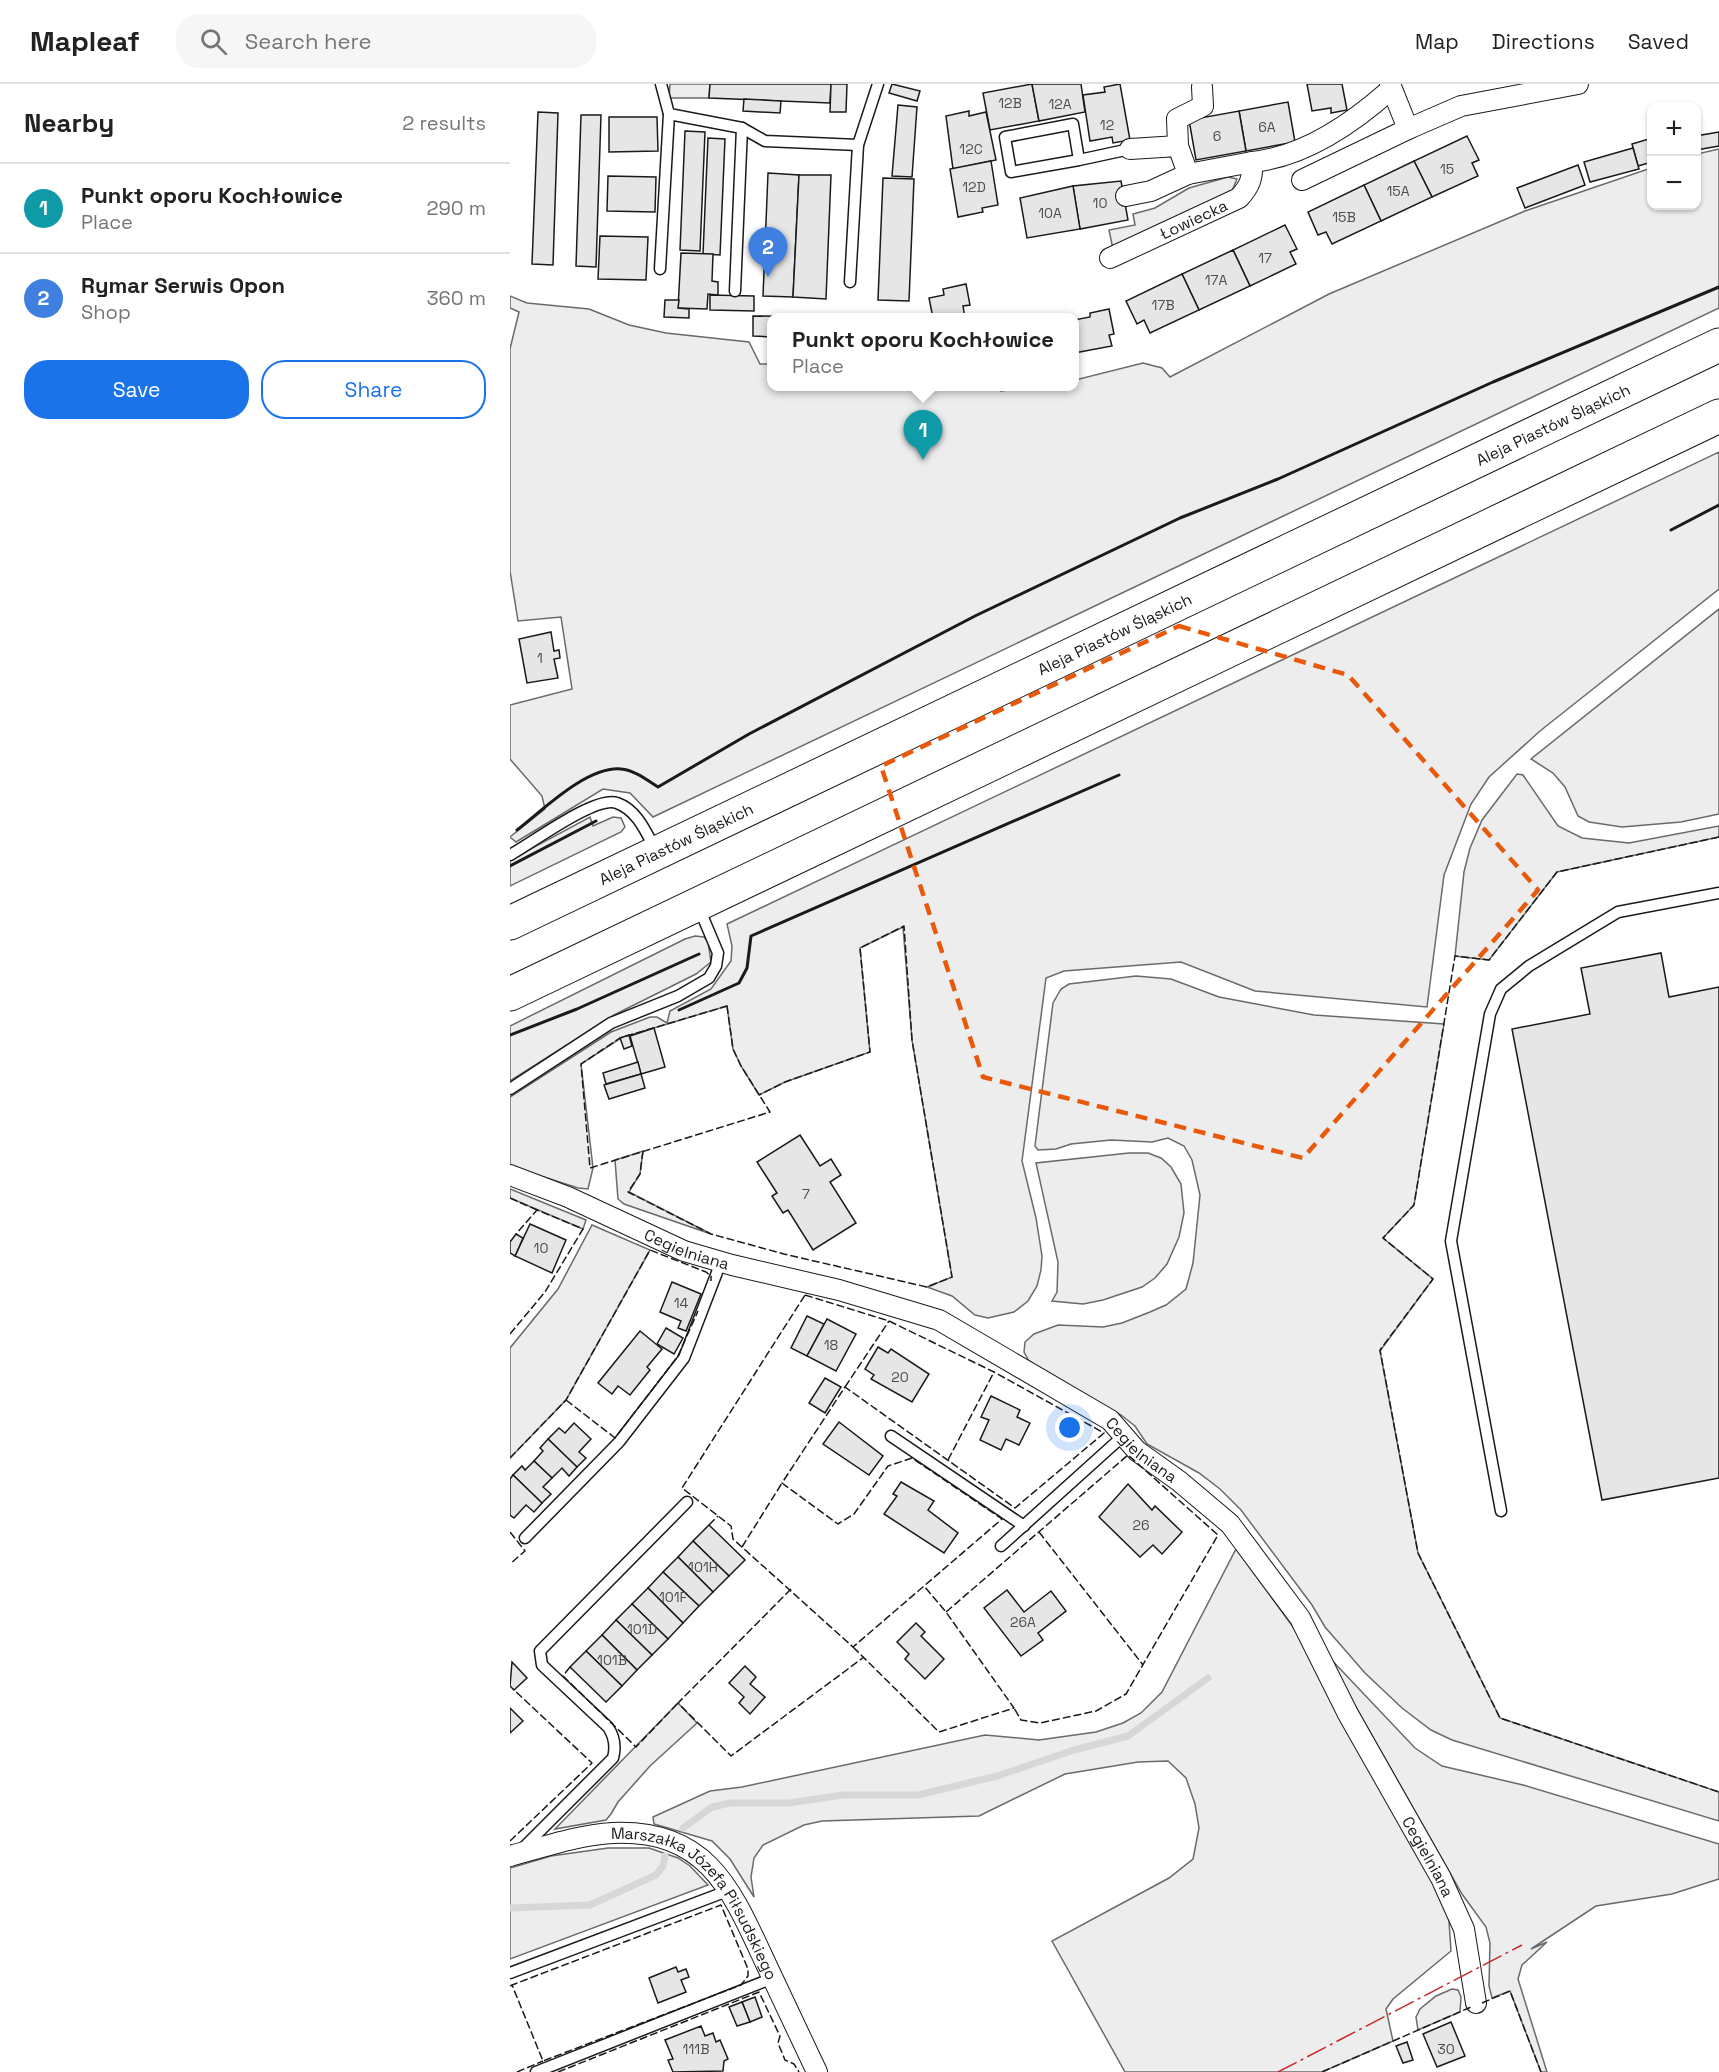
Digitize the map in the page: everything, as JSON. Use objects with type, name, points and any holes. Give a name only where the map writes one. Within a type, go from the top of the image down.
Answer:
[{"type":"highway","name":"Aleja Piastów Śląskich","points":[[510,923],[1719,345]]},
{"type":"highway","points":[[510,994],[1719,416]]},
{"type":"street","points":[[1302,180],[1407,129],[1461,106],[1578,84]]},
{"type":"street","points":[[1126,196],[1151,192],[1188,174],[1271,160],[1316,141],[1365,112],[1390,86],[1407,129]]},
{"type":"street","points":[[1188,174],[1179,146],[1177,119],[1203,106],[1202,87]]},
{"type":"street","points":[[1130,149],[1179,146]]},
{"type":"street","name":"Łowiecka","points":[[1110,258],[1239,198],[1251,181],[1252,162]]},
{"type":"street","name":"Cegielniana","points":[[510,1175],[568,1197],[684,1251],[838,1290],[939,1320],[1110,1420],[1137,1451],[1179,1480],[1230,1524],[1300,1618],[1348,1714],[1441,1878],[1464,1929],[1476,2003]]},
{"type":"street","name":"Marszałka Józefa Piłsudskiego","points":[[513,1855],[595,1834],[615,1833],[663,1839],[696,1854],[721,1876],[730,1890],[817,2072]]},
{"type":"lane","points":[[660,269],[669,114],[661,84]]},
{"type":"lane","points":[[850,282],[858,145],[878,84]]},
{"type":"lane","points":[[669,114],[742,128],[765,141],[858,145]]},
{"type":"lane","points":[[1079,160],[1073,124],[1005,137],[1011,172],[1079,160],[1130,149]]},
{"type":"lane","points":[[735,291],[742,128]]},
{"type":"lane","points":[[510,855],[535,842],[584,809],[604,802],[616,802],[640,820],[657,853]]},
{"type":"lane","points":[[1501,1511],[1451,1241],[1490,1014],[1501,989],[1529,966],[1618,912],[1719,893]]},
{"type":"lane","points":[[510,1089],[611,1023],[678,996],[709,978],[716,966],[718,953],[697,905]]},
{"type":"lane","points":[[525,1538],[619,1442],[684,1358],[721,1262]]},
{"type":"lane","points":[[891,1436],[1024,1526]]},
{"type":"lane","points":[[1001,1546],[1123,1436]]},
{"type":"lane","points":[[513,1855],[613,1758],[615,1751],[608,1726],[542,1665],[540,1651],[687,1502]]},
{"type":"lane","points":[[510,1973],[730,1890]]},
{"type":"lane","points":[[536,2072],[773,1978]]},
{"type":"highlighted area","points":[[1179,626],[1348,675],[1538,890],[1303,1158],[983,1077],[881,766]]},
{"type":"shaded area","points":[[670,84],[710,84],[709,98],[669,98]]},
{"type":"shaded area","points":[[1719,149],[1719,308],[653,817],[630,793],[603,789],[516,842],[510,837],[545,809],[542,796],[510,759],[510,705],[572,689],[561,617],[518,621],[510,571],[510,349],[519,312],[510,308],[510,296],[527,303],[589,309],[629,325],[666,333],[749,342],[760,364],[767,364],[767,391],[1079,391],[1079,379],[1143,363],[1162,368],[1170,377],[1329,294],[1525,211],[1647,169],[1647,210],[1701,210],[1701,153]]},
{"type":"shaded area","points":[[1228,177],[1237,179],[1231,193],[1113,249],[1109,230],[1135,225],[1133,214],[1155,208],[1189,188]]},
{"type":"shaded area","points":[[1719,452],[1719,589],[1540,731],[1489,777],[1471,804],[1444,875],[1427,1007],[1255,991],[1181,962],[1064,971],[1046,978],[1022,1161],[1036,1218],[1042,1256],[1041,1270],[1037,1286],[1028,1301],[1014,1312],[988,1318],[975,1315],[952,1296],[927,1287],[952,1277],[912,1040],[903,927],[860,948],[870,1052],[785,1082],[759,1095],[733,1049],[727,1006],[621,1038],[581,1064],[593,1168],[588,1189],[578,1188],[510,1166],[510,1097],[611,1032],[650,1017],[657,1017],[667,1023],[670,1011],[711,989],[731,961],[732,946],[727,924]]},
{"type":"shaded area","points":[[1719,609],[1719,814],[1681,822],[1622,827],[1589,822],[1578,816],[1565,787],[1553,773],[1531,759]]},
{"type":"shaded area","points":[[1517,774],[1523,775],[1558,826],[1582,838],[1629,843],[1719,826],[1719,837],[1557,872],[1489,960],[1455,956],[1464,872],[1470,848],[1482,820]]},
{"type":"shaded area","points":[[590,817],[593,826],[613,817],[621,818],[625,827],[621,832],[510,886],[510,860]]},
{"type":"shaded area","points":[[695,936],[704,937],[708,942],[711,962],[696,974],[614,1015],[510,1081],[510,1026]]},
{"type":"shaded area","points":[[1136,976],[1171,979],[1219,997],[1314,1015],[1444,1024],[1414,1205],[1383,1238],[1433,1279],[1380,1351],[1418,1553],[1500,1718],[1719,1792],[1719,1821],[1452,1740],[1431,1730],[1402,1708],[1365,1673],[1325,1627],[1312,1605],[1241,1510],[1220,1489],[1199,1473],[1147,1444],[1135,1426],[1121,1415],[1030,1363],[1024,1352],[1025,1342],[1034,1334],[1058,1325],[1103,1327],[1122,1323],[1166,1305],[1186,1289],[1193,1263],[1200,1195],[1192,1160],[1184,1146],[1168,1138],[1152,1142],[1111,1140],[1071,1144],[1056,1149],[1038,1150],[1035,1146],[1053,1003],[1061,989],[1069,984]]},
{"type":"shaded area","points":[[643,1151],[640,1174],[629,1192],[711,1234],[624,1204],[618,1199],[615,1160]]},
{"type":"shaded area","points":[[1148,1153],[1161,1158],[1171,1167],[1181,1184],[1184,1213],[1179,1237],[1167,1264],[1155,1278],[1142,1287],[1103,1300],[1083,1304],[1052,1301],[1057,1292],[1058,1262],[1036,1163]]},
{"type":"shaded area","points":[[510,1189],[586,1220],[583,1229],[510,1198]]},
{"type":"shaded area","points":[[592,1225],[650,1250],[566,1400],[510,1458],[510,1348],[558,1289]]},
{"type":"shaded area","points":[[1236,1549],[1296,1631],[1448,1907],[1451,1951],[1393,1999],[1386,2009],[1393,2041],[1322,2072],[1125,2072],[1052,1941],[1169,1878],[1193,1859],[1199,1828],[1195,1804],[1186,1778],[1168,1761],[1138,1762],[1065,1774],[979,1816],[822,1821],[804,1825],[763,1845],[754,1858],[751,1877],[754,1897],[730,1859],[712,1841],[654,1824],[653,1817],[710,1791],[742,1787],[985,1735],[1039,1740],[1096,1732],[1123,1723],[1141,1713],[1162,1692]]},
{"type":"shaded area","points":[[1326,1654],[1415,1748],[1442,1766],[1523,1785],[1719,1844],[1719,1879],[1672,1894],[1596,1906],[1531,1949],[1547,1942],[1522,1965],[1518,1979],[1547,2072],[1541,2072],[1510,1991],[1492,1998],[1489,1986],[1490,1943],[1486,1927],[1462,1894]]},
{"type":"shaded area","points":[[678,1703],[697,1723],[650,1766],[618,1802],[606,1820],[555,1829]]},
{"type":"shaded area","points":[[608,1848],[649,1848],[678,1858],[690,1866],[708,1885],[510,1959],[510,1868],[551,1856]]},
{"type":"shaded area","points":[[1452,1989],[1458,1990],[1461,1997],[1460,2012],[1418,2030],[1416,2017],[1420,2009],[1436,1996]]},
{"type":"building","points":[[710,84],[831,84],[830,103],[709,98]]},
{"type":"building","points":[[831,84],[847,84],[846,112],[830,112]]},
{"type":"building","points":[[892,84],[920,91],[917,101],[889,93]]},
{"type":"building","points":[[1032,84],[1039,121],[990,130],[983,93]]},
{"type":"building","points":[[1032,84],[1081,84],[1085,112],[1039,121]]},
{"type":"building","points":[[1120,84],[1130,140],[1113,143],[1112,137],[1090,141],[1083,95],[1105,92],[1104,87]]},
{"type":"building","points":[[1307,84],[1342,84],[1347,110],[1331,113],[1331,108],[1312,111]]},
{"type":"building","points":[[744,99],[781,101],[780,113],[743,111]]},
{"type":"building","points":[[1288,102],[1295,142],[1246,151],[1239,111]]},
{"type":"building","points":[[898,105],[917,107],[912,177],[892,176]]},
{"type":"building","points":[[969,111],[969,116],[986,112],[996,160],[953,169],[946,116]]},
{"type":"building","points":[[1239,111],[1246,151],[1196,160],[1189,120]]},
{"type":"building","points":[[538,112],[558,113],[553,265],[532,264]]},
{"type":"building","points":[[581,115],[601,115],[596,267],[576,266]]},
{"type":"building","points":[[609,117],[657,117],[658,151],[609,152]]},
{"type":"building","points":[[685,131],[705,132],[700,251],[680,250]]},
{"type":"building","points":[[1719,132],[1719,146],[1701,149],[1701,135]]},
{"type":"building","points":[[1467,136],[1479,160],[1472,163],[1478,176],[1432,197],[1414,161]]},
{"type":"building","points":[[708,138],[725,139],[720,255],[703,254]]},
{"type":"building","points":[[1647,140],[1647,163],[1638,166],[1632,144]]},
{"type":"building","points":[[1633,148],[1639,169],[1590,182],[1584,162]]},
{"type":"building","points":[[991,161],[998,205],[982,208],[983,212],[958,217],[950,169]]},
{"type":"building","points":[[1414,161],[1432,197],[1381,221],[1364,185]]},
{"type":"building","points":[[1578,165],[1585,185],[1525,208],[1517,188]]},
{"type":"building","points":[[768,173],[799,175],[793,297],[763,296]]},
{"type":"building","points":[[799,175],[831,175],[826,299],[793,297]]},
{"type":"building","points":[[608,176],[656,177],[655,212],[607,211]]},
{"type":"building","points":[[883,178],[914,179],[909,301],[878,300]]},
{"type":"building","points":[[1121,181],[1128,220],[1080,229],[1073,186]]},
{"type":"building","points":[[1364,185],[1381,221],[1332,244],[1326,232],[1318,235],[1308,212]]},
{"type":"building","points":[[1073,186],[1080,229],[1027,238],[1020,198]]},
{"type":"building","points":[[1285,225],[1297,249],[1290,252],[1296,264],[1250,286],[1233,250]]},
{"type":"building","points":[[600,236],[648,237],[646,280],[598,279]]},
{"type":"building","points":[[1233,250],[1250,286],[1199,310],[1182,274]]},
{"type":"building","points":[[681,253],[713,254],[712,281],[718,282],[718,295],[708,294],[707,309],[678,308]]},
{"type":"building","points":[[1182,274],[1199,310],[1150,333],[1144,320],[1137,324],[1126,301]]},
{"type":"building","points":[[966,284],[970,305],[963,306],[964,313],[932,313],[929,298],[944,295],[943,289]]},
{"type":"building","points":[[710,295],[754,296],[754,311],[710,310]]},
{"type":"building","points":[[665,300],[679,300],[678,308],[689,309],[689,318],[664,317]]},
{"type":"building","points":[[1109,309],[1114,334],[1109,335],[1112,346],[1079,352],[1079,319],[1090,317],[1090,313]]},
{"type":"building","points":[[753,316],[767,316],[767,337],[753,336]]},
{"type":"building","points":[[551,632],[554,651],[559,650],[560,658],[554,659],[558,678],[527,683],[519,639]]},
{"type":"building","points":[[1661,953],[1669,997],[1719,987],[1719,1478],[1602,1500],[1512,1029],[1590,1014],[1581,968]]},
{"type":"building","points":[[654,1028],[665,1067],[641,1074],[630,1036]]},
{"type":"building","points":[[629,1035],[632,1046],[624,1049],[620,1038]]},
{"type":"building","points":[[638,1062],[641,1074],[606,1084],[603,1073]]},
{"type":"building","points":[[641,1074],[645,1088],[609,1099],[604,1085]]},
{"type":"building","points":[[800,1135],[820,1166],[831,1159],[841,1175],[830,1182],[856,1223],[813,1250],[788,1210],[783,1213],[772,1196],[777,1193],[757,1162]]},
{"type":"building","points":[[530,1224],[566,1240],[552,1273],[515,1256]]},
{"type":"building","points":[[516,1234],[523,1238],[515,1256],[510,1253],[510,1242]]},
{"type":"building","points":[[672,1282],[701,1294],[686,1331],[678,1328],[681,1321],[660,1312]]},
{"type":"building","points":[[807,1316],[824,1324],[807,1356],[791,1348]]},
{"type":"building","points":[[827,1319],[856,1334],[836,1371],[807,1356]]},
{"type":"building","points":[[666,1328],[683,1338],[674,1354],[657,1344]]},
{"type":"building","points":[[640,1331],[662,1349],[647,1367],[650,1370],[630,1395],[618,1386],[612,1394],[598,1383]]},
{"type":"building","points":[[878,1347],[888,1353],[891,1349],[929,1374],[912,1402],[871,1379],[874,1375],[865,1369]]},
{"type":"building","points":[[825,1378],[841,1387],[825,1413],[809,1403]]},
{"type":"building","points":[[991,1396],[1020,1410],[1017,1417],[1030,1423],[1019,1445],[1006,1439],[1001,1450],[980,1440],[989,1420],[981,1417]]},
{"type":"building","points":[[839,1422],[883,1456],[869,1475],[823,1444]]},
{"type":"building","points":[[574,1423],[591,1439],[579,1452],[586,1458],[577,1467],[548,1439],[559,1428],[565,1433]]},
{"type":"building","points":[[548,1439],[577,1467],[569,1476],[562,1468],[552,1478],[534,1461],[543,1451],[540,1448]]},
{"type":"building","points":[[534,1461],[552,1478],[543,1487],[551,1494],[542,1503],[513,1475],[522,1466],[525,1470]]},
{"type":"building","points":[[513,1475],[542,1503],[534,1512],[526,1505],[514,1518],[510,1515],[510,1479]]},
{"type":"building","points":[[901,1482],[934,1501],[928,1510],[958,1533],[944,1553],[884,1514],[897,1496],[893,1494]]},
{"type":"building","points":[[1128,1484],[1152,1510],[1155,1506],[1182,1532],[1162,1554],[1153,1545],[1140,1557],[1099,1517]]},
{"type":"building","points":[[709,1525],[745,1560],[729,1576],[693,1541]]},
{"type":"building","points":[[693,1541],[729,1576],[713,1592],[678,1557]]},
{"type":"building","points":[[678,1557],[713,1592],[699,1606],[663,1572]]},
{"type":"building","points":[[663,1572],[699,1606],[683,1623],[648,1588]]},
{"type":"building","points":[[648,1588],[683,1623],[668,1639],[632,1604]]},
{"type":"building","points":[[1007,1590],[1024,1612],[1051,1591],[1066,1611],[1038,1633],[1043,1640],[1021,1656],[984,1608]]},
{"type":"building","points":[[632,1604],[668,1639],[652,1655],[616,1620]]},
{"type":"building","points":[[616,1620],[652,1655],[637,1670],[602,1635]]},
{"type":"building","points":[[916,1623],[925,1632],[921,1636],[944,1659],[925,1679],[905,1659],[909,1654],[897,1642]]},
{"type":"building","points":[[602,1635],[637,1670],[622,1686],[586,1651]]},
{"type":"building","points":[[586,1651],[622,1686],[606,1702],[570,1667]]},
{"type":"building","points":[[512,1662],[527,1678],[514,1690],[510,1686]]},
{"type":"building","points":[[745,1666],[756,1677],[750,1684],[765,1697],[750,1714],[739,1703],[744,1697],[729,1683]]},
{"type":"building","points":[[510,1708],[523,1721],[510,1733]]},
{"type":"building","points":[[676,1967],[678,1972],[686,1969],[689,1977],[681,1980],[686,1992],[658,2003],[649,1978]]},
{"type":"building","points":[[755,1997],[762,2017],[750,2022],[742,2002]]},
{"type":"building","points":[[742,2002],[750,2022],[737,2026],[729,2007]]},
{"type":"building","points":[[1451,2022],[1465,2056],[1437,2067],[1423,2034]]},
{"type":"building","points":[[701,2026],[705,2036],[713,2033],[716,2042],[720,2040],[728,2059],[724,2061],[723,2071],[673,2072],[668,2060],[673,2059],[665,2040]]},
{"type":"building","points":[[1407,2042],[1413,2060],[1403,2063],[1396,2046]]},
{"type":"waterway","points":[[683,1828],[712,1807],[730,1803],[789,1803],[843,1795],[918,1795],[997,1776],[1074,1750],[1128,1736],[1208,1678]]},
{"type":"waterway","points":[[510,1908],[590,1905],[656,1875],[663,1866],[665,1856]]},
{"type":"fence","points":[[1719,837],[1557,872],[1489,960],[1455,956],[1414,1205],[1383,1238],[1433,1279],[1380,1350],[1418,1553],[1500,1718],[1719,1792]]},
{"type":"fence","points":[[643,1151],[640,1174],[628,1192],[711,1234],[784,1254],[927,1287],[952,1277],[912,1040],[904,926],[860,948],[870,1052],[785,1082],[759,1095]]},
{"type":"fence","points":[[727,1006],[733,1049],[770,1112],[590,1168],[581,1064],[620,1038],[727,1006]]},
{"type":"fence","points":[[510,1198],[537,1210]]},
{"type":"fence","points":[[510,1334],[545,1292],[583,1229],[537,1210],[516,1234]]},
{"type":"fence","points":[[510,1458],[566,1400],[650,1250],[706,1272],[711,1276],[711,1281]]},
{"type":"fence","points":[[805,1295],[889,1321],[994,1372],[1104,1433],[1015,1508],[845,1387],[782,1483],[838,1524],[854,1514],[888,1466],[912,1458],[1002,1519],[853,1647],[733,1539],[731,1526],[682,1488],[805,1295]]},
{"type":"fence","points":[[566,1400],[615,1438],[678,1356],[698,1311]]},
{"type":"fence","points":[[845,1387],[889,1321]]},
{"type":"fence","points":[[948,1460],[994,1372]]},
{"type":"fence","points":[[946,1612],[1128,1455],[1218,1535],[1126,1694],[1096,1711],[1040,1723],[1021,1720],[1014,1708]]},
{"type":"fence","points":[[742,1547],[782,1483]]},
{"type":"fence","points":[[709,1525],[718,1516]]},
{"type":"fence","points":[[510,1532],[525,1551],[510,1564]]},
{"type":"fence","points":[[1039,1532],[1143,1665]]},
{"type":"fence","points":[[853,1647],[939,1732],[1014,1708],[946,1612],[924,1586]]},
{"type":"fence","points":[[791,1589],[678,1703],[731,1756],[864,1657]]},
{"type":"fence","points":[[570,1667],[563,1676],[636,1747],[678,1703]]},
{"type":"fence","points":[[510,1841],[592,1763],[513,1689]]},
{"type":"fence","points":[[510,1986],[512,1985],[721,1905],[748,1969],[748,1976],[741,1985],[543,2061],[512,1985]]},
{"type":"fence","points":[[1482,2003],[1510,1991],[1541,2072]]},
{"type":"fence","points":[[558,2072],[759,1992],[780,2036],[778,2043],[785,2060],[794,2064],[799,2072]]},
{"type":"fence","points":[[1322,2072],[1471,2007]]},
{"type":"fence","points":[[517,2072],[543,2061]]},
{"type":"wall","points":[[517,830],[552,801],[594,774],[608,770],[631,771],[658,787],[749,734],[975,616],[1180,518],[1278,479],[1493,382],[1719,287]]},
{"type":"wall","points":[[1671,530],[1719,505]]},
{"type":"wall","points":[[679,1010],[739,983],[747,968],[751,936],[1119,775]]},
{"type":"wall","points":[[510,866],[596,821]]},
{"type":"wall","points":[[510,1035],[577,1009],[699,954]]},
{"type":"power","points":[[1278,2072],[1522,1945]]},
{"type":"place","name":"Rymar Serwis Opon","points":[[768,277]]},
{"type":"place","name":"Punkt oporu Kochłowice","points":[[923,460]]}]
